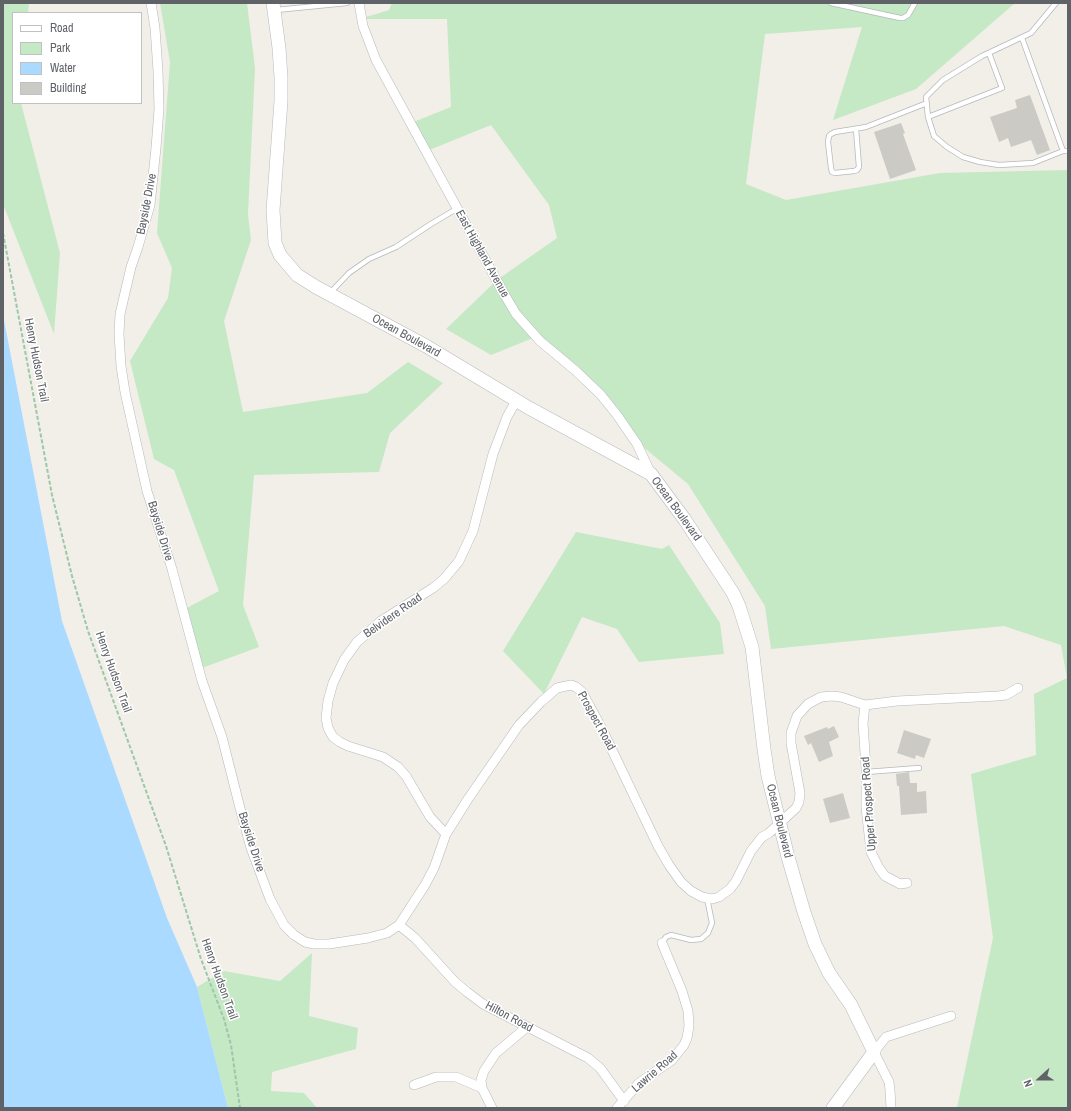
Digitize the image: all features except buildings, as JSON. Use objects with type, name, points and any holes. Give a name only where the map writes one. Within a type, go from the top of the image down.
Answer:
[{"type":"street","name":"Bayside Drive","points":[[151,3],[158,71],[159,109],[156,148],[150,205],[127,282],[120,314],[119,334],[121,366],[125,392],[147,491],[172,569],[202,681],[222,737],[251,848],[270,899],[284,925],[294,935],[305,942],[314,944],[329,944],[368,938],[387,933],[399,926]]},
{"type":"street","name":"East Highland Avenue","points":[[359,3],[363,26],[376,60],[516,314],[540,341],[576,371],[601,395],[637,444],[651,474]]},
{"type":"street","name":"Ocean Boulevard","points":[[274,7],[281,76],[281,101],[273,210],[275,243],[280,255],[290,268],[316,287],[426,346],[516,401],[651,474],[717,567],[739,606],[752,647],[768,776],[797,888],[815,944],[830,973],[851,1005],[874,1052]]},
{"type":"street","name":"Belvidere Road","points":[[446,834],[430,817],[406,776],[398,767],[383,757],[348,746],[333,737],[328,728],[326,718],[328,701],[333,683],[341,666],[357,642],[381,621],[432,588],[444,578],[459,560],[473,531],[493,454],[507,417],[516,401]]},
{"type":"street","name":"Prospect Road","points":[[399,926],[434,868],[446,834],[519,725],[552,690],[562,686],[571,685],[582,692],[601,726],[658,846],[669,865],[681,882],[691,891],[707,898]]},
{"type":"street","points":[[707,898],[712,899],[719,897],[730,889],[736,881],[751,851],[762,837],[796,808],[799,802],[800,793],[791,742],[791,733],[797,716],[808,704],[821,697],[832,696],[865,705],[897,701],[998,696],[1006,695],[1018,688]]},
{"type":"street","name":"Upper Prospect Road","points":[[865,705],[862,723],[866,772],[866,808],[871,852],[873,858],[886,876],[900,884],[907,883]]},
{"type":"street","name":"Hilton Road","points":[[399,926],[415,938],[455,982],[483,1004],[588,1058],[600,1068],[624,1101]]},
{"type":"street","name":"Lawrie Road","points":[[617,1108],[639,1083],[672,1060],[684,1046],[688,1038],[688,1011],[682,991],[662,943]]},
{"type":"street","points":[[833,1108],[886,1037],[951,1016]]},
{"type":"street","points":[[492,1108],[482,1088],[481,1080],[484,1071],[496,1053],[527,1027]]},
{"type":"street","points":[[874,1052],[889,1082],[891,1108]]},
{"type":"street","points":[[414,1085],[436,1077],[456,1077],[482,1088]]},
{"type":"lane","points":[[274,7],[347,3]]},
{"type":"lane","points":[[831,3],[900,18],[908,14],[915,3]]},
{"type":"lane","points":[[1022,38],[1066,151],[1033,163],[999,165],[963,157],[947,147],[934,136],[929,124],[926,97],[943,80],[962,67],[1031,33],[1056,3]]},
{"type":"lane","points":[[928,117],[1002,88],[989,53]]},
{"type":"lane","points":[[856,129],[859,167],[854,171],[832,172],[828,142],[829,136],[835,132],[866,127],[927,103]]},
{"type":"lane","points":[[329,294],[349,273],[369,259],[396,248],[458,208]]},
{"type":"lane","points":[[866,772],[919,768]]},
{"type":"lane","points":[[662,943],[666,937],[671,935],[690,940],[701,939],[708,933],[712,923],[707,898]]},
{"type":"path","name":"Henry Hudson Trail","points":[[3,233],[52,495],[72,576],[88,631],[166,846],[201,959],[224,1019],[231,1044],[240,1108]]},
{"type":"green space","points":[[3,3],[29,3],[28,12],[12,12],[12,104],[21,104],[60,253],[54,334],[3,204]]},
{"type":"green space","points":[[160,3],[247,3],[255,68],[248,214],[251,240],[224,321],[243,412],[367,393],[408,362],[443,383],[390,433],[379,472],[254,475],[243,605],[259,647],[199,669],[181,611],[219,591],[174,470],[154,459],[130,361],[168,298],[172,268],[157,233],[170,62]]},
{"type":"green space","points":[[392,3],[1015,3],[916,89],[833,120],[862,27],[765,34],[746,184],[786,200],[940,173],[1068,170],[1068,1108],[957,1108],[993,938],[971,774],[1036,755],[1034,694],[1067,678],[1061,645],[1004,626],[771,649],[765,606],[688,484],[630,436],[604,396],[533,338],[491,355],[446,329],[497,280],[557,238],[549,205],[491,125],[422,153],[406,125],[451,107],[447,19],[360,19],[389,10]]},
{"type":"green space","points":[[576,532],[662,549],[669,545],[720,623],[724,654],[639,662],[617,629],[582,617],[544,694],[503,651]]},
{"type":"green space","points":[[312,953],[309,1016],[358,1028],[356,1049],[272,1072],[271,1091],[304,1093],[317,1108],[228,1108],[197,987],[224,971],[280,981]]},
{"type":"water","points":[[3,315],[62,621],[167,918],[197,987],[228,1108],[3,1108]]}]
